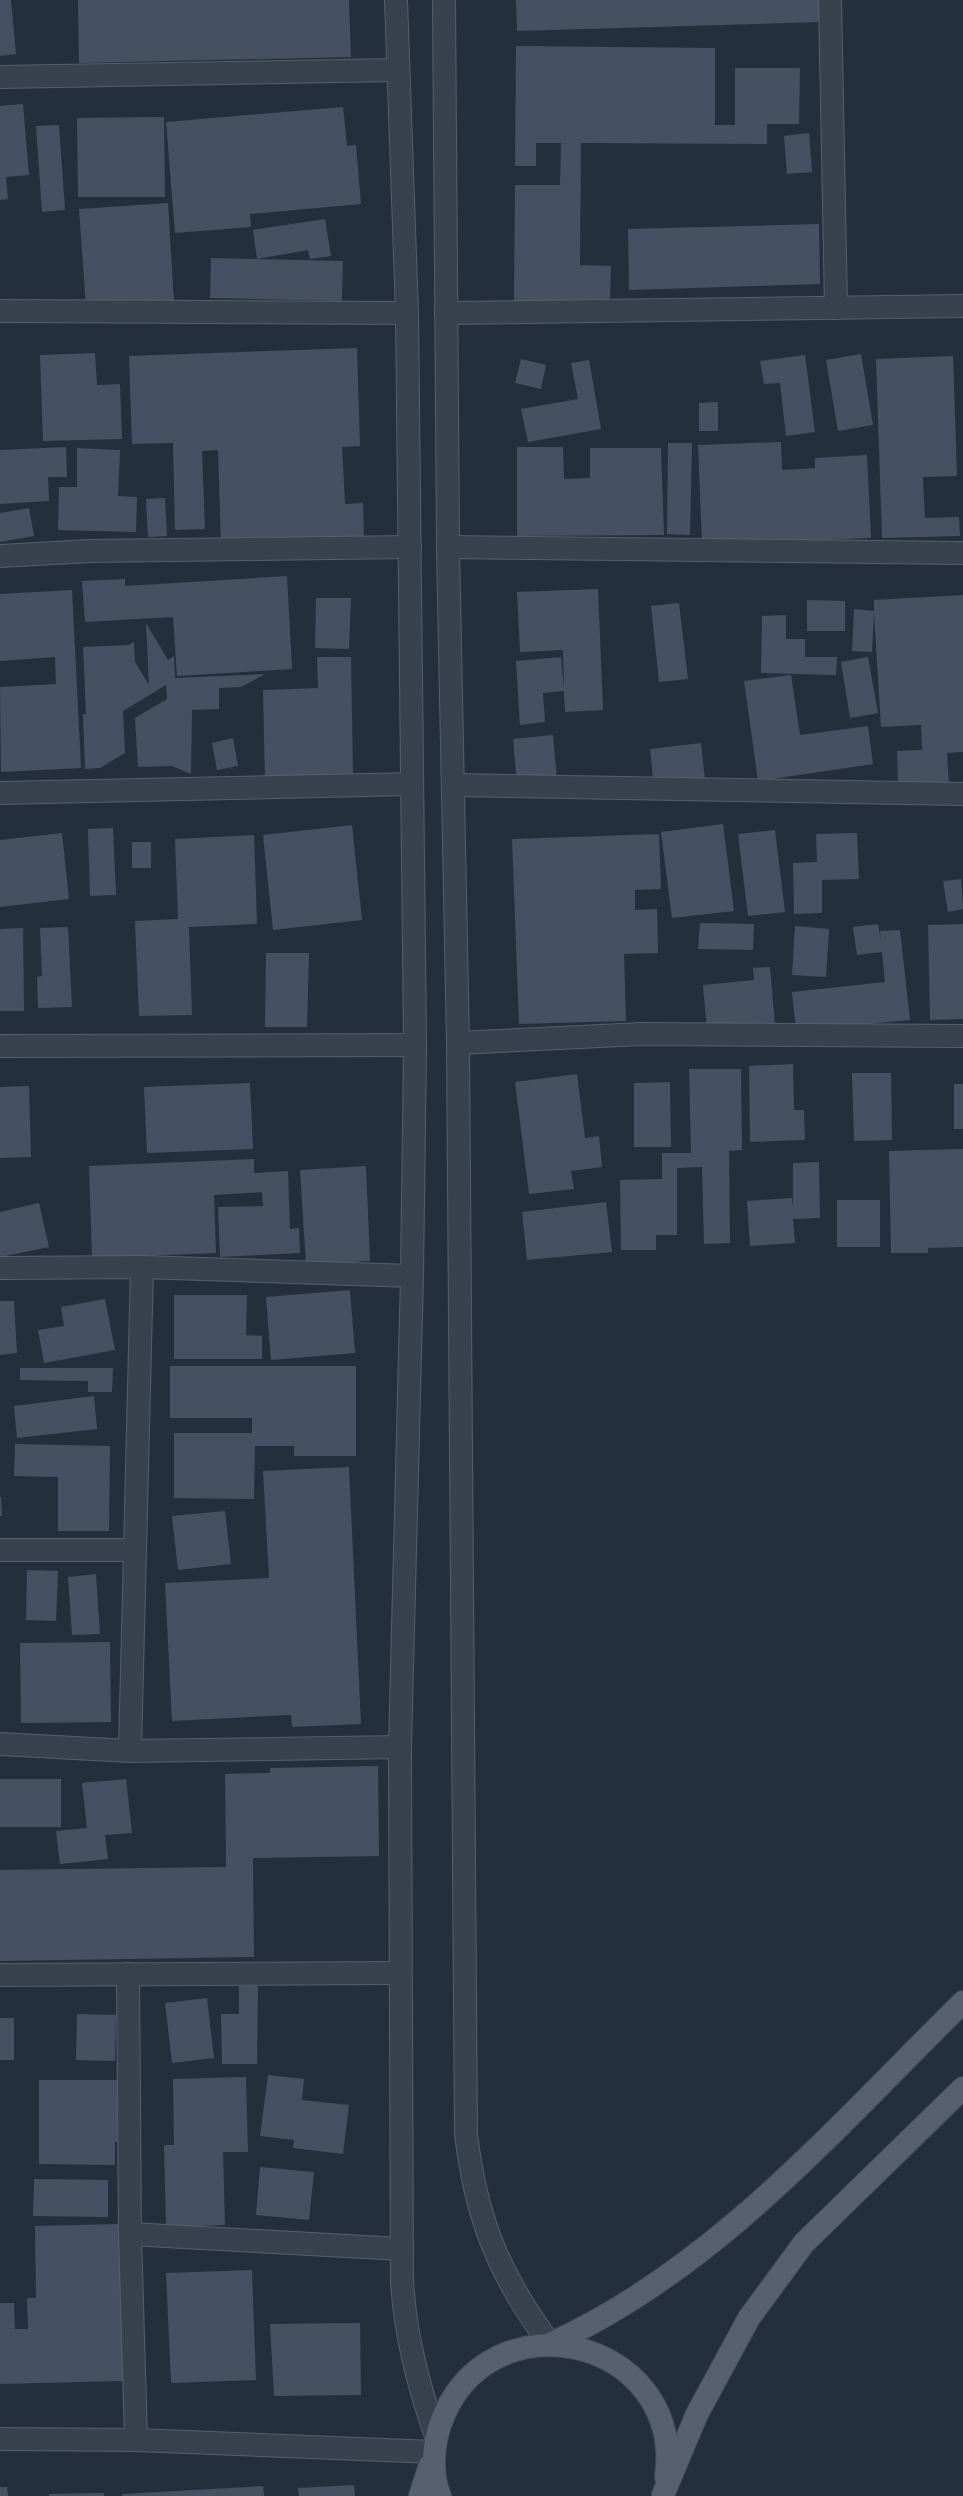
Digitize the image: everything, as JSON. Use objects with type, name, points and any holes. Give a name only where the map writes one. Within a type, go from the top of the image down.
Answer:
[{"type":"main road","points":[[550,2344],[593,2324],[667,2277],[756,2207],[963,2002]]},
{"type":"main road","points":[[663,2495],[697,2414],[749,2318],[800,2249],[963,2088]]},
{"type":"main road","points":[[420,2496],[447,2406],[466,2381],[490,2361],[519,2348],[550,2344],[586,2349],[618,2366],[645,2391],[662,2422],[668,2459],[663,2495]]},
{"type":"main road","points":[[435,2444],[437,2489],[440,2496]]},
{"type":"street","points":[[0,2440],[136,2440],[435,2444],[416,2376],[409,2344],[404,2313],[401,2249],[400,1747],[412,1276],[415,1045],[410,784],[410,547],[407,314],[397,70],[396,0]]},
{"type":"street","points":[[444,0],[448,547],[458,1042],[466,2134],[470,2172],[479,2209],[491,2246],[519,2300],[550,2344]]},
{"type":"street","points":[[830,0],[836,308]]},
{"type":"street","points":[[0,77],[397,70]]},
{"type":"street","points":[[446,313],[963,306]]},
{"type":"street","points":[[0,311],[407,314]]},
{"type":"street","points":[[0,556],[98,551],[410,547]]},
{"type":"street","points":[[448,547],[963,553]]},
{"type":"street","points":[[0,793],[410,784]]},
{"type":"street","points":[[453,785],[963,794]]},
{"type":"street","points":[[458,1042],[642,1034],[963,1036]]},
{"type":"street","points":[[0,1046],[415,1045]]},
{"type":"street","points":[[0,1268],[142,1267],[412,1276]]},
{"type":"street","points":[[130,1751],[142,1267]]},
{"type":"street","points":[[0,1550],[134,1550]]},
{"type":"street","points":[[0,1744],[130,1751],[400,1747]]},
{"type":"street","points":[[0,1975],[400,1973]]},
{"type":"street","points":[[128,1974],[130,2234],[136,2440]]},
{"type":"street","points":[[130,2234],[401,2249]]},
{"type":"building","points":[[0,0],[11,0],[16,54],[0,56]]},
{"type":"building","points":[[78,0],[349,0],[351,57],[79,63]]},
{"type":"building","points":[[516,0],[819,0],[820,22],[517,31]]},
{"type":"building","points":[[516,46],[715,48],[715,125],[735,125],[735,68],[800,68],[799,124],[767,124],[767,144],[581,143],[580,265],[611,266],[610,302],[514,301],[515,185],[560,185],[561,143],[536,143],[536,166],[515,166]]},
{"type":"building","points":[[23,104],[29,175],[6,177],[8,199],[0,200],[0,106]]},
{"type":"building","points":[[343,107],[347,146],[356,145],[361,204],[250,214],[251,227],[175,233],[166,122]]},
{"type":"building","points":[[164,117],[165,197],[78,197],[77,118]]},
{"type":"building","points":[[59,125],[65,210],[42,212],[36,126]]},
{"type":"building","points":[[809,133],[812,172],[787,174],[784,136]]},
{"type":"building","points":[[168,203],[174,302],[86,307],[79,209]]},
{"type":"building","points":[[325,219],[331,256],[310,259],[308,250],[257,259],[253,230]]},
{"type":"building","points":[[819,224],[820,284],[629,290],[628,229]]},
{"type":"building","points":[[211,258],[343,261],[342,301],[210,298]]},
{"type":"building","points":[[357,348],[360,446],[342,447],[345,504],[363,503],[364,540],[221,545],[218,450],[202,451],[205,529],[175,530],[173,443],[132,444],[129,356]]},
{"type":"building","points":[[95,353],[97,385],[120,384],[122,439],[43,441],[40,355]]},
{"type":"building","points":[[861,354],[873,425],[838,431],[826,360]]},
{"type":"building","points":[[805,355],[815,432],[786,436],[780,383],[764,384],[760,361]]},
{"type":"building","points":[[953,356],[957,476],[923,477],[925,518],[959,517],[960,536],[882,538],[876,359]]},
{"type":"building","points":[[521,359],[546,365],[541,389],[515,383]]},
{"type":"building","points":[[589,360],[601,429],[528,442],[521,409],[578,399],[571,363]]},
{"type":"building","points":[[718,402],[718,431],[699,431],[699,403]]},
{"type":"building","points":[[781,442],[782,470],[815,468],[815,458],[867,455],[871,538],[702,545],[698,445]]},
{"type":"building","points":[[668,443],[692,443],[690,535],[667,534]]},
{"type":"building","points":[[66,447],[67,477],[48,477],[49,501],[0,504],[0,450]]},
{"type":"building","points":[[517,447],[563,447],[564,479],[590,478],[590,448],[661,448],[664,535],[517,536]]},
{"type":"building","points":[[77,448],[120,450],[118,496],[137,497],[136,532],[58,530],[59,487],[77,487]]},
{"type":"building","points":[[165,498],[167,536],[148,537],[146,499]]},
{"type":"building","points":[[29,508],[34,536],[0,542],[0,513]]},
{"type":"building","points":[[287,576],[292,669],[177,676],[173,617],[85,622],[82,581],[125,579],[125,586]]},
{"type":"building","points":[[598,589],[603,710],[565,712],[564,691],[543,693],[545,722],[520,725],[516,661],[561,657],[564,690],[563,650],[520,652],[517,592]]},
{"type":"building","points":[[72,590],[81,768],[1,772],[0,687],[56,684],[55,657],[0,661],[0,594]]},
{"type":"building","points":[[963,595],[963,752],[947,753],[949,784],[898,786],[897,751],[922,750],[921,725],[881,727],[874,613],[872,652],[852,651],[854,609],[874,611],[874,600]]},
{"type":"building","points":[[316,598],[351,598],[349,649],[315,648]]},
{"type":"building","points":[[807,600],[845,601],[845,631],[807,631]]},
{"type":"building","points":[[679,603],[688,679],[659,682],[651,606]]},
{"type":"building","points":[[786,615],[786,639],[805,639],[805,657],[837,657],[836,675],[761,673],[762,616]]},
{"type":"building","points":[[146,623],[168,660],[174,656],[175,678],[265,674],[241,687],[219,688],[219,709],[192,710],[191,774],[172,766],[138,767],[135,718],[167,699],[166,685],[123,711],[125,753],[100,768],[85,769],[83,714],[86,714],[83,647],[129,645],[134,642],[135,662],[149,685]]},
{"type":"building","points":[[317,657],[351,657],[353,778],[265,780],[263,690],[318,688]]},
{"type":"building","points":[[868,657],[878,713],[850,718],[841,662]]},
{"type":"building","points":[[791,675],[800,735],[868,726],[873,764],[758,781],[744,681]]},
{"type":"building","points":[[553,735],[557,780],[517,784],[513,739]]},
{"type":"building","points":[[233,738],[238,766],[217,770],[212,743]]},
{"type":"building","points":[[701,743],[705,781],[654,787],[650,749]]},
{"type":"building","points":[[723,824],[734,911],[672,918],[661,832]]},
{"type":"building","points":[[352,825],[362,920],[273,930],[263,835]]},
{"type":"building","points":[[113,828],[116,895],[90,896],[88,829]]},
{"type":"building","points":[[775,830],[785,912],[748,916],[738,834]]},
{"type":"building","points":[[62,833],[69,899],[0,907],[0,840]]},
{"type":"building","points":[[857,833],[859,879],[822,880],[822,913],[794,914],[793,863],[817,862],[816,834]]},
{"type":"building","points":[[659,834],[661,889],[635,890],[635,910],[657,909],[658,953],[624,954],[626,1021],[519,1024],[512,839]]},
{"type":"building","points":[[254,835],[257,924],[189,927],[192,1015],[139,1016],[135,921],[178,919],[175,839]]},
{"type":"building","points":[[132,842],[151,842],[151,868],[132,868]]},
{"type":"building","points":[[961,879],[963,909],[948,912],[943,881]]},
{"type":"building","points":[[700,923],[754,924],[753,950],[698,949]]},
{"type":"building","points":[[878,924],[881,941],[880,931],[900,930],[910,1020],[796,1031],[792,992],[885,982],[882,952],[857,955],[853,927]]},
{"type":"building","points":[[963,924],[963,1019],[930,1020],[928,925]]},
{"type":"building","points":[[795,926],[829,929],[826,977],[792,975]]},
{"type":"building","points":[[68,927],[72,1007],[38,1008],[37,977],[42,976],[40,928]]},
{"type":"building","points":[[23,928],[24,1011],[0,1011],[0,929]]},
{"type":"building","points":[[266,953],[309,953],[307,1027],[265,1027]]},
{"type":"building","points":[[770,967],[775,1025],[707,1031],[703,985],[754,980],[753,968]]},
{"type":"building","points":[[793,1064],[794,1110],[804,1110],[805,1140],[750,1142],[749,1066]]},
{"type":"building","points":[[689,1069],[741,1069],[742,1150],[729,1151],[730,1243],[704,1244],[702,1167],[677,1168],[677,1235],[656,1235],[656,1250],[621,1250],[620,1180],[662,1179],[662,1153],[691,1153]]},
{"type":"building","points":[[852,1073],[891,1073],[892,1140],[854,1141]]},
{"type":"building","points":[[577,1074],[585,1138],[599,1136],[602,1167],[571,1171],[574,1189],[529,1194],[515,1082]]},
{"type":"building","points":[[670,1082],[671,1147],[634,1147],[634,1083]]},
{"type":"building","points":[[250,1083],[253,1149],[147,1153],[144,1087]]},
{"type":"building","points":[[954,1084],[963,1084],[963,1129],[954,1129]]},
{"type":"building","points":[[29,1086],[31,1157],[0,1158],[0,1087]]},
{"type":"building","points":[[963,1149],[963,1247],[928,1248],[928,1253],[891,1253],[889,1151]]},
{"type":"building","points":[[254,1159],[254,1173],[288,1171],[290,1229],[299,1228],[300,1253],[220,1257],[218,1207],[263,1206],[262,1192],[214,1195],[216,1253],[92,1258],[89,1166]]},
{"type":"building","points":[[819,1162],[820,1218],[793,1219],[795,1243],[750,1246],[747,1201],[792,1198],[793,1209],[793,1163]]},
{"type":"building","points":[[366,1166],[370,1261],[306,1264],[300,1170]]},
{"type":"building","points":[[837,1200],[880,1200],[880,1247],[837,1247]]},
{"type":"building","points":[[606,1202],[612,1252],[527,1260],[522,1212]]},
{"type":"building","points":[[39,1203],[49,1247],[0,1257],[0,1212]]},
{"type":"building","points":[[350,1290],[355,1353],[271,1360],[266,1297]]},
{"type":"building","points":[[174,1295],[247,1295],[246,1335],[262,1336],[262,1359],[174,1359]]},
{"type":"building","points":[[105,1299],[115,1350],[44,1363],[38,1330],[64,1326],[61,1307]]},
{"type":"building","points":[[0,1301],[14,1301],[17,1353],[0,1355]]},
{"type":"building","points":[[170,1366],[356,1366],[356,1456],[294,1456],[294,1446],[255,1446],[254,1499],[174,1498],[174,1433],[252,1433],[252,1418],[170,1418]]},
{"type":"building","points":[[20,1368],[113,1368],[112,1392],[88,1392],[88,1381],[20,1380]]},
{"type":"building","points":[[94,1396],[97,1429],[17,1438],[14,1406]]},
{"type":"building","points":[[15,1444],[110,1446],[109,1531],[58,1531],[58,1477],[14,1476]]},
{"type":"building","points":[[349,1467],[361,1724],[292,1727],[291,1715],[172,1721],[165,1583],[269,1578],[263,1471]]},
{"type":"building","points":[[1,1497],[2,1516],[0,1516]]},
{"type":"building","points":[[225,1511],[231,1564],[178,1570],[172,1516]]},
{"type":"building","points":[[27,1570],[58,1571],[56,1621],[26,1620]]},
{"type":"building","points":[[96,1574],[100,1634],[72,1635],[68,1577]]},
{"type":"building","points":[[110,1642],[111,1722],[21,1723],[20,1643]]},
{"type":"building","points":[[378,1766],[379,1856],[253,1858],[254,1957],[0,1961],[0,1870],[226,1867],[225,1774],[270,1773],[270,1768]]},
{"type":"building","points":[[0,1779],[61,1779],[61,1827],[0,1827]]},
{"type":"building","points":[[126,1779],[132,1833],[105,1835],[108,1859],[60,1864],[56,1831],[87,1828],[82,1783]]},
{"type":"building","points":[[239,1986],[258,1986],[257,2064],[222,2064],[221,2014],[239,2014]]},
{"type":"building","points":[[207,1998],[214,2058],[172,2063],[165,2003]]},
{"type":"building","points":[[77,2014],[116,2015],[115,2061],[76,2060]]},
{"type":"building","points":[[0,2018],[14,2018],[14,2060],[0,2060]]},
{"type":"building","points":[[268,2075],[304,2079],[302,2100],[349,2105],[343,2154],[293,2148],[294,2140],[260,2136]]},
{"type":"building","points":[[246,2077],[248,2152],[223,2152],[225,2225],[166,2227],[164,2145],[174,2145],[173,2079]]},
{"type":"building","points":[[39,2080],[128,2080],[129,2142],[115,2142],[115,2165],[39,2164]]},
{"type":"building","points":[[260,2167],[314,2172],[309,2220],[256,2215]]},
{"type":"building","points":[[34,2179],[108,2180],[108,2217],[33,2216]]},
{"type":"building","points":[[120,2224],[123,2381],[0,2384],[0,2303],[14,2303],[15,2329],[28,2329],[27,2298],[36,2298],[35,2226]]},
{"type":"building","points":[[252,2270],[256,2380],[171,2383],[166,2273]]},
{"type":"building","points":[[360,2323],[361,2395],[274,2396],[270,2324]]},
{"type":"building","points":[[354,2485],[355,2496],[299,2496],[298,2488]]},
{"type":"building","points":[[263,2486],[264,2496],[122,2496],[122,2494]]},
{"type":"building","points":[[0,2487],[7,2487],[8,2496],[0,2496]]},
{"type":"building","points":[[104,2493],[104,2496],[49,2496],[49,2494]]}]
